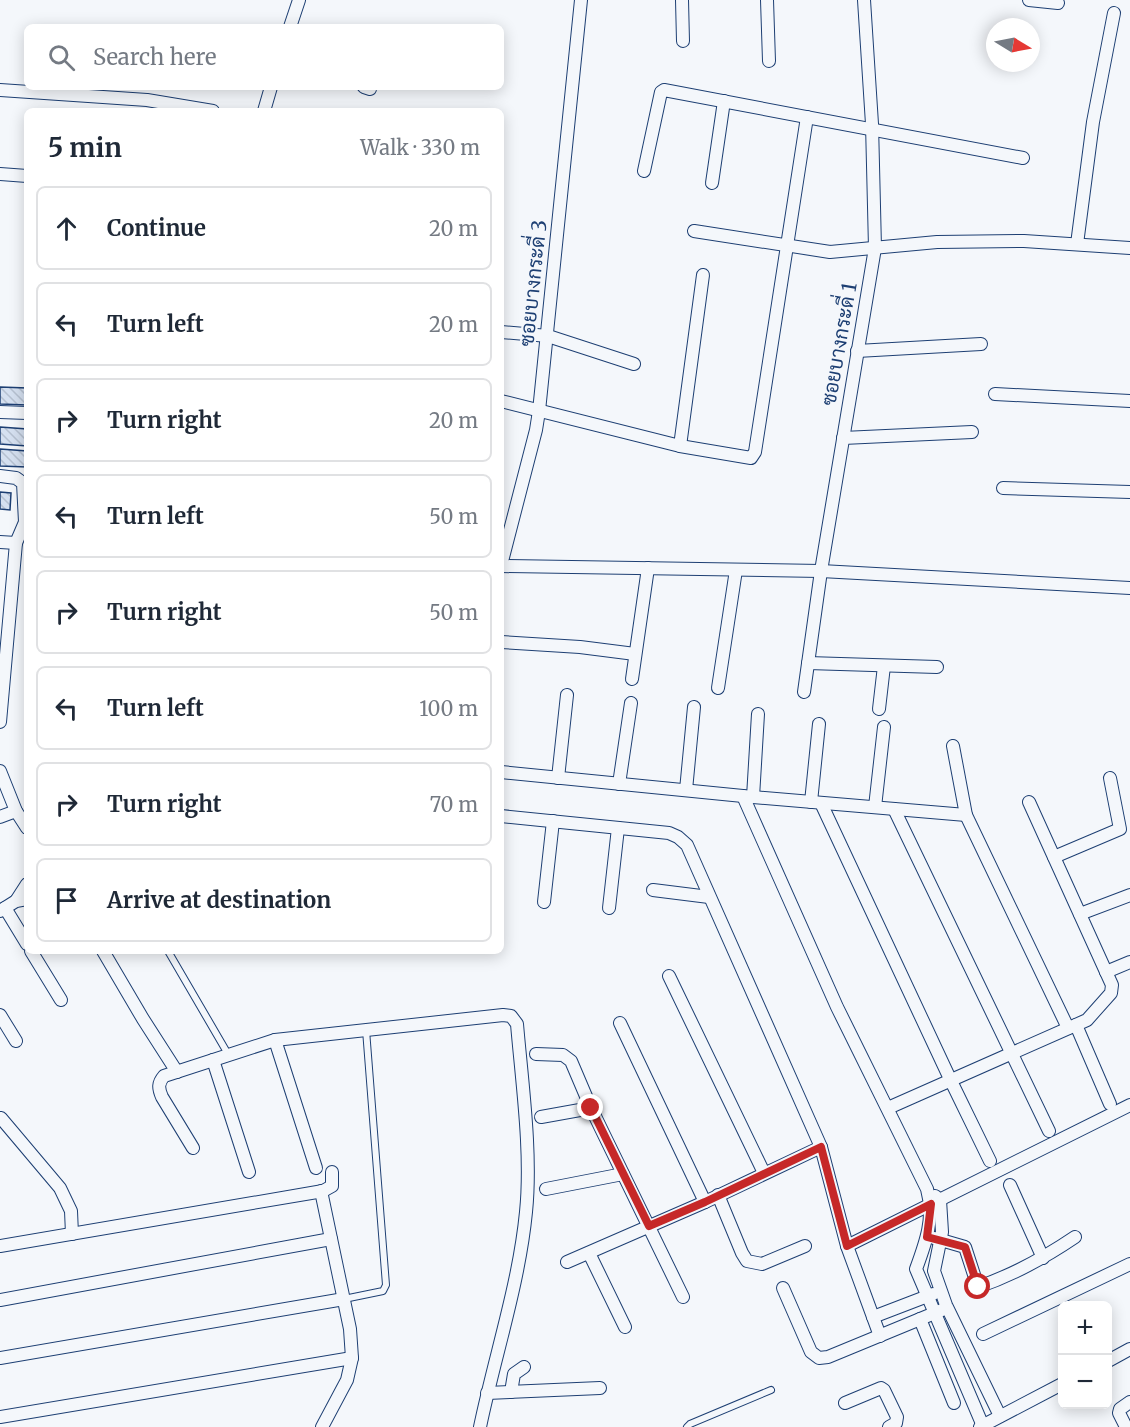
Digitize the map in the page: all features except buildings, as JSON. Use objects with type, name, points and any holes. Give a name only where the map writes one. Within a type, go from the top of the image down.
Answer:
[{"type":"street","points":[[291,24],[298,0]]},
{"type":"street","name":"ซอยบางกระดี่ 3","points":[[504,554],[539,411],[581,0]]},
{"type":"street","points":[[682,0],[683,41]]},
{"type":"street","points":[[767,0],[769,61]]},
{"type":"street","name":"ซอยบางกระดี่ 1","points":[[804,692],[821,571],[875,248],[873,130],[864,0]]},
{"type":"street","points":[[1029,0],[1058,3]]},
{"type":"street","points":[[1077,244],[1093,122],[1114,13]]},
{"type":"street","points":[[0,90],[147,100],[187,108]]},
{"type":"street","points":[[265,108],[270,90]]},
{"type":"street","points":[[644,171],[661,93],[664,90],[1023,158]]},
{"type":"street","points":[[712,183],[724,101]]},
{"type":"street","points":[[504,402],[680,446],[751,458],[755,452],[807,117]]},
{"type":"street","points":[[0,174],[24,176]]},
{"type":"street","points":[[694,231],[830,252],[937,242],[1024,241],[1130,248]]},
{"type":"street","points":[[680,446],[702,275]]},
{"type":"street","points":[[504,332],[548,336],[634,364]]},
{"type":"street","points":[[857,351],[981,344]]},
{"type":"street","points":[[995,394],[1130,401]]},
{"type":"street","points":[[0,412],[24,413]]},
{"type":"street","points":[[843,438],[972,432]]},
{"type":"street","points":[[0,476],[16,478],[23,483],[24,496]]},
{"type":"street","points":[[1003,488],[1130,492]]},
{"type":"street","points":[[0,722],[5,610],[16,543],[24,526]]},
{"type":"street","points":[[0,542],[16,543]]},
{"type":"street","points":[[504,566],[821,571],[1130,588]]},
{"type":"street","points":[[632,679],[648,568]]},
{"type":"street","points":[[718,688],[736,570]]},
{"type":"street","points":[[504,642],[580,647],[635,654]]},
{"type":"street","points":[[808,663],[937,667]]},
{"type":"street","points":[[879,709],[884,666]]},
{"type":"street","points":[[558,778],[567,695]]},
{"type":"street","points":[[619,784],[631,703]]},
{"type":"street","points":[[686,790],[694,707]]},
{"type":"street","points":[[758,714],[748,797],[837,1006],[927,1189],[936,1202],[942,1232],[934,1271],[948,1308],[1000,1416]]},
{"type":"street","points":[[819,724],[816,802],[990,1161]]},
{"type":"street","points":[[875,807],[884,727]]},
{"type":"street","points":[[953,746],[966,815],[1110,1104]]},
{"type":"street","points":[[0,771],[16,811],[24,823]]},
{"type":"street","points":[[504,772],[748,797],[966,815]]},
{"type":"street","points":[[1054,857],[1120,829],[1110,778]]},
{"type":"street","points":[[888,1108],[1087,1020],[1111,993],[1112,985],[1029,802]]},
{"type":"street","points":[[894,809],[1049,1131]]},
{"type":"street","points":[[0,817],[16,811]]},
{"type":"street","points":[[504,816],[669,833],[687,845],[821,1147],[847,1246],[880,1336]]},
{"type":"street","points":[[544,902],[553,821]]},
{"type":"street","points":[[609,908],[618,828]]},
{"type":"street","points":[[24,888],[12,905],[24,936]]},
{"type":"street","points":[[653,890],[709,897]]},
{"type":"street","points":[[1080,914],[1130,895]]},
{"type":"street","points":[[33,954],[61,1000]]},
{"type":"street","points":[[105,954],[177,1072]]},
{"type":"street","points":[[1106,972],[1130,962]]},
{"type":"street","points":[[669,976],[764,1173]]},
{"type":"street","points":[[193,1148],[158,1088],[164,1076],[275,1040],[503,1015],[511,1016],[518,1024],[527,1144],[526,1210],[515,1280],[480,1427]]},
{"type":"street","points":[[1,1021],[16,1041]]},
{"type":"street","points":[[620,1023],[705,1202]]},
{"type":"street","points":[[275,1040],[316,1167]]},
{"type":"street","points":[[536,1054],[567,1056],[571,1061],[622,1174],[683,1297]]},
{"type":"street","points":[[213,1060],[249,1172]]},
{"type":"street","points":[[847,1246],[1130,1106]]},
{"type":"street","points":[[541,1117],[591,1108]]},
{"type":"street","points":[[1,1118],[60,1188],[70,1211],[72,1234]]},
{"type":"street","points":[[567,1262],[705,1202],[821,1147]]},
{"type":"street","points":[[0,1246],[321,1191],[332,1186],[332,1172]]},
{"type":"street","points":[[546,1189],[622,1174]]},
{"type":"street","points":[[1010,1185],[1043,1258]]},
{"type":"street","points":[[321,1191],[350,1329],[352,1358],[348,1380],[322,1427]]},
{"type":"street","points":[[718,1195],[747,1261],[762,1264],[805,1246]]},
{"type":"street","points":[[936,1202],[916,1269],[981,1426],[1058,1386]]},
{"type":"street","points":[[927,1237],[965,1247],[978,1287],[1002,1279],[1043,1258],[1075,1237]]},
{"type":"street","points":[[0,1300],[331,1239]]},
{"type":"street","points":[[590,1253],[625,1327]]},
{"type":"street","points":[[983,1335],[1129,1269]]},
{"type":"street","points":[[783,1288],[811,1352],[819,1358],[828,1357],[948,1308]]},
{"type":"street","points":[[873,1317],[941,1291]]},
{"type":"street","points":[[0,1358],[344,1299]]},
{"type":"street","points":[[920,1319],[954,1403]]},
{"type":"street","points":[[1112,1358],[1130,1349]]},
{"type":"street","points":[[0,1417],[352,1358]]},
{"type":"street","points":[[511,1392],[514,1374],[524,1367]]},
{"type":"street","points":[[487,1393],[600,1388]]},
{"type":"street","points":[[844,1403],[881,1388],[897,1417],[897,1422],[889,1427]]},
{"type":"street","points":[[1126,1427],[1119,1413],[1120,1409],[1130,1402]]},
{"type":"lane","points":[[170,954],[228,1054]]},
{"type":"lane","points":[[344,1299],[383,1291],[386,1285],[366,1030]]},
{"type":"lane","points":[[687,1427],[771,1390]]},
{"type":"route","points":[[591,1108],[649,1226],[821,1147],[847,1246],[931,1204],[927,1237],[965,1247],[978,1287]]}]
